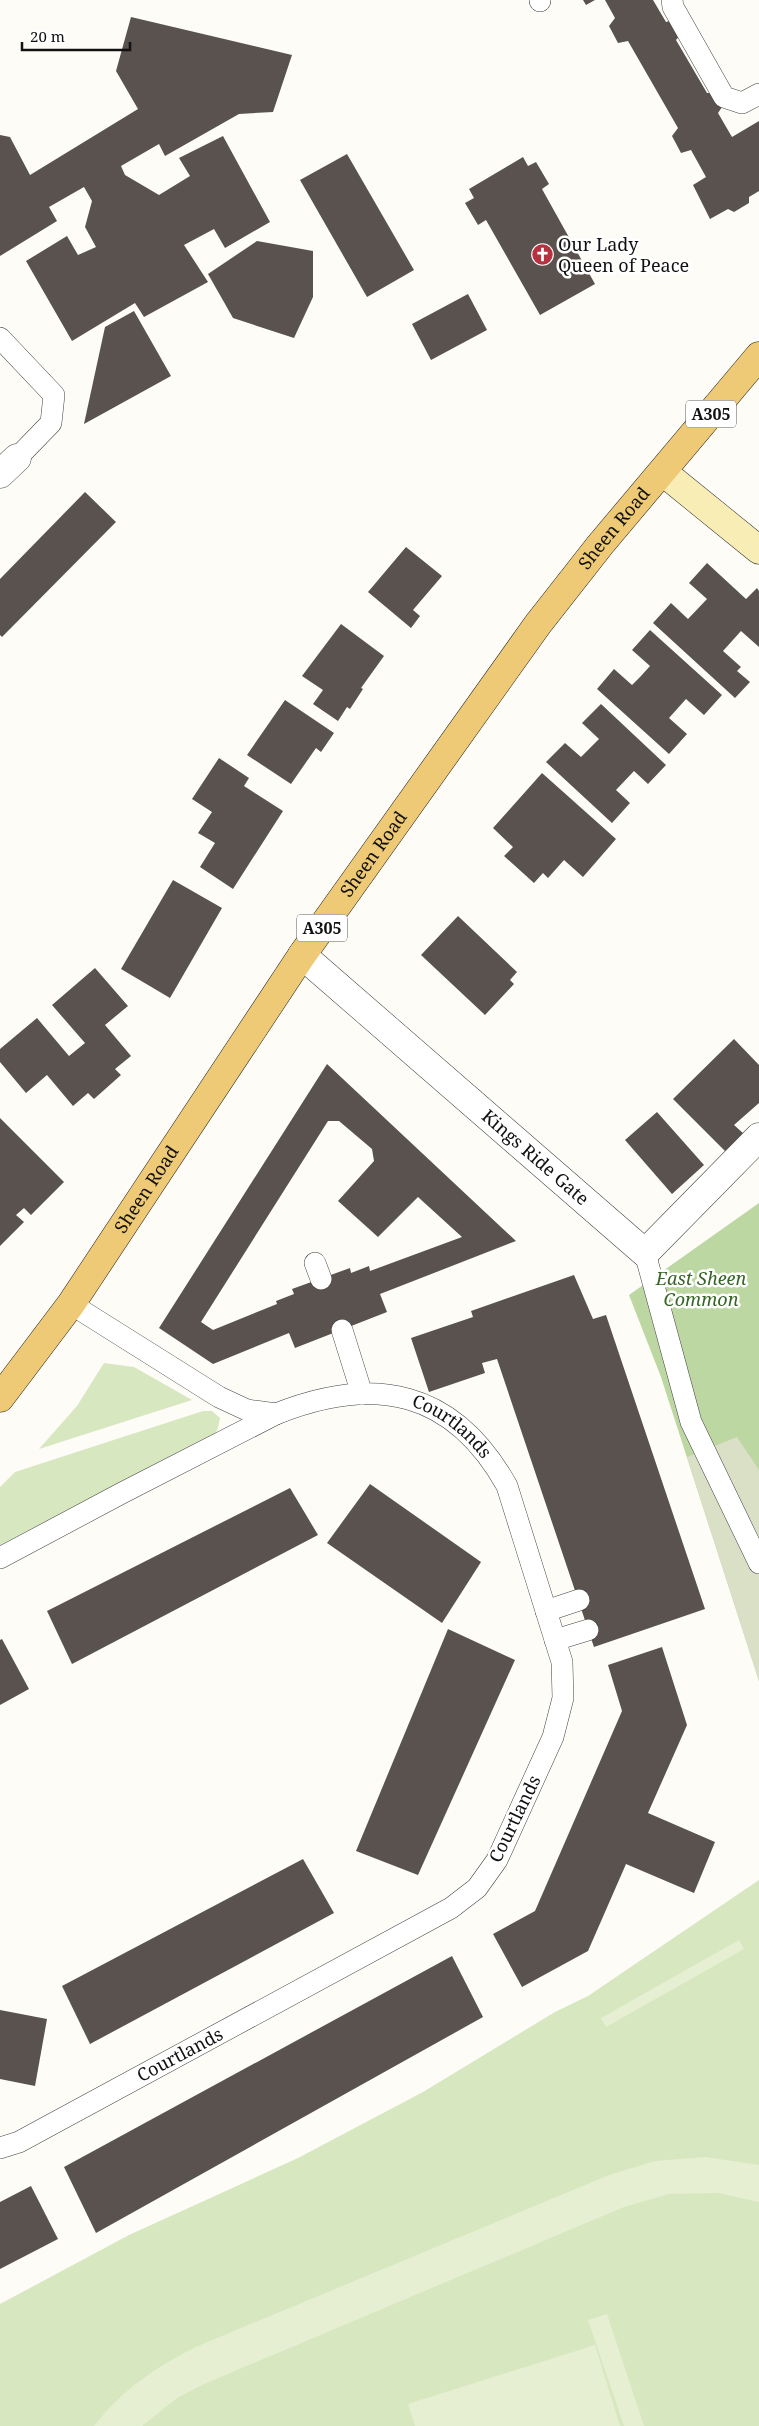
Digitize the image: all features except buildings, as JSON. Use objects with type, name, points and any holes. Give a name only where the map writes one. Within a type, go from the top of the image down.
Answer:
[{"type":"main road","name":"Sheen Road","points":[[0,1398],[71,1304],[302,955],[538,624],[600,545],[759,356]]},
{"type":"street","points":[[663,472],[759,550]]},
{"type":"street","name":"Kings Ride Gate","points":[[302,955],[645,1253]]},
{"type":"street","points":[[645,1253],[759,1137]]},
{"type":"lane","points":[[672,0],[673,7],[724,97],[742,103],[759,94]]},
{"type":"lane","points":[[0,338],[54,395],[52,422],[9,466]]},
{"type":"lane","points":[[645,1253],[692,1422],[759,1563]]},
{"type":"lane","name":"Courtlands","points":[[71,1304],[218,1397],[247,1410],[276,1414]]},
{"type":"lane","points":[[342,1330],[362,1394]]},
{"type":"lane","name":"Courtlands","points":[[0,1558],[276,1414],[301,1404],[331,1397],[362,1394],[394,1395],[427,1405],[452,1420],[475,1438],[493,1460],[507,1486],[562,1662],[562,1698],[553,1737],[497,1860],[477,1888],[451,1908],[19,2142],[0,2148]]},
{"type":"lane","points":[[546,1612],[579,1600]]},
{"type":"lane","points":[[555,1640],[588,1630]]},
{"type":"green space","name":"East Sheen Common","points":[[759,1203],[759,1681],[661,1377],[629,1295]]},
{"type":"green space","points":[[104,1363],[134,1367],[192,1400],[39,1449],[77,1406]]},
{"type":"green space","points":[[203,1411],[212,1411],[220,1418],[214,1436],[0,1549],[0,1487],[15,1472]]},
{"type":"green space","points":[[737,1437],[759,1470],[759,1681],[687,1457]]},
{"type":"green space","points":[[759,1880],[759,2426],[0,2426],[0,2304],[129,2235],[298,2158],[423,2092],[555,2012],[588,1996]]},
{"type":"green space","points":[[739,1940],[744,1949],[606,2027],[601,2018]]},
{"type":"green space","points":[[705,2157],[759,2165],[759,2202],[718,2193],[669,2194],[624,2207],[204,2384],[177,2398],[142,2426],[94,2426],[117,2401],[155,2370],[198,2346],[609,2175],[655,2161]]},
{"type":"green space","points":[[607,2314],[644,2426],[624,2426],[588,2320]]},
{"type":"green space","points":[[595,2345],[620,2426],[415,2426],[408,2404]]},
{"type":"place","name":"Our Lady Queen of Peace","points":[[542,255]]}]
